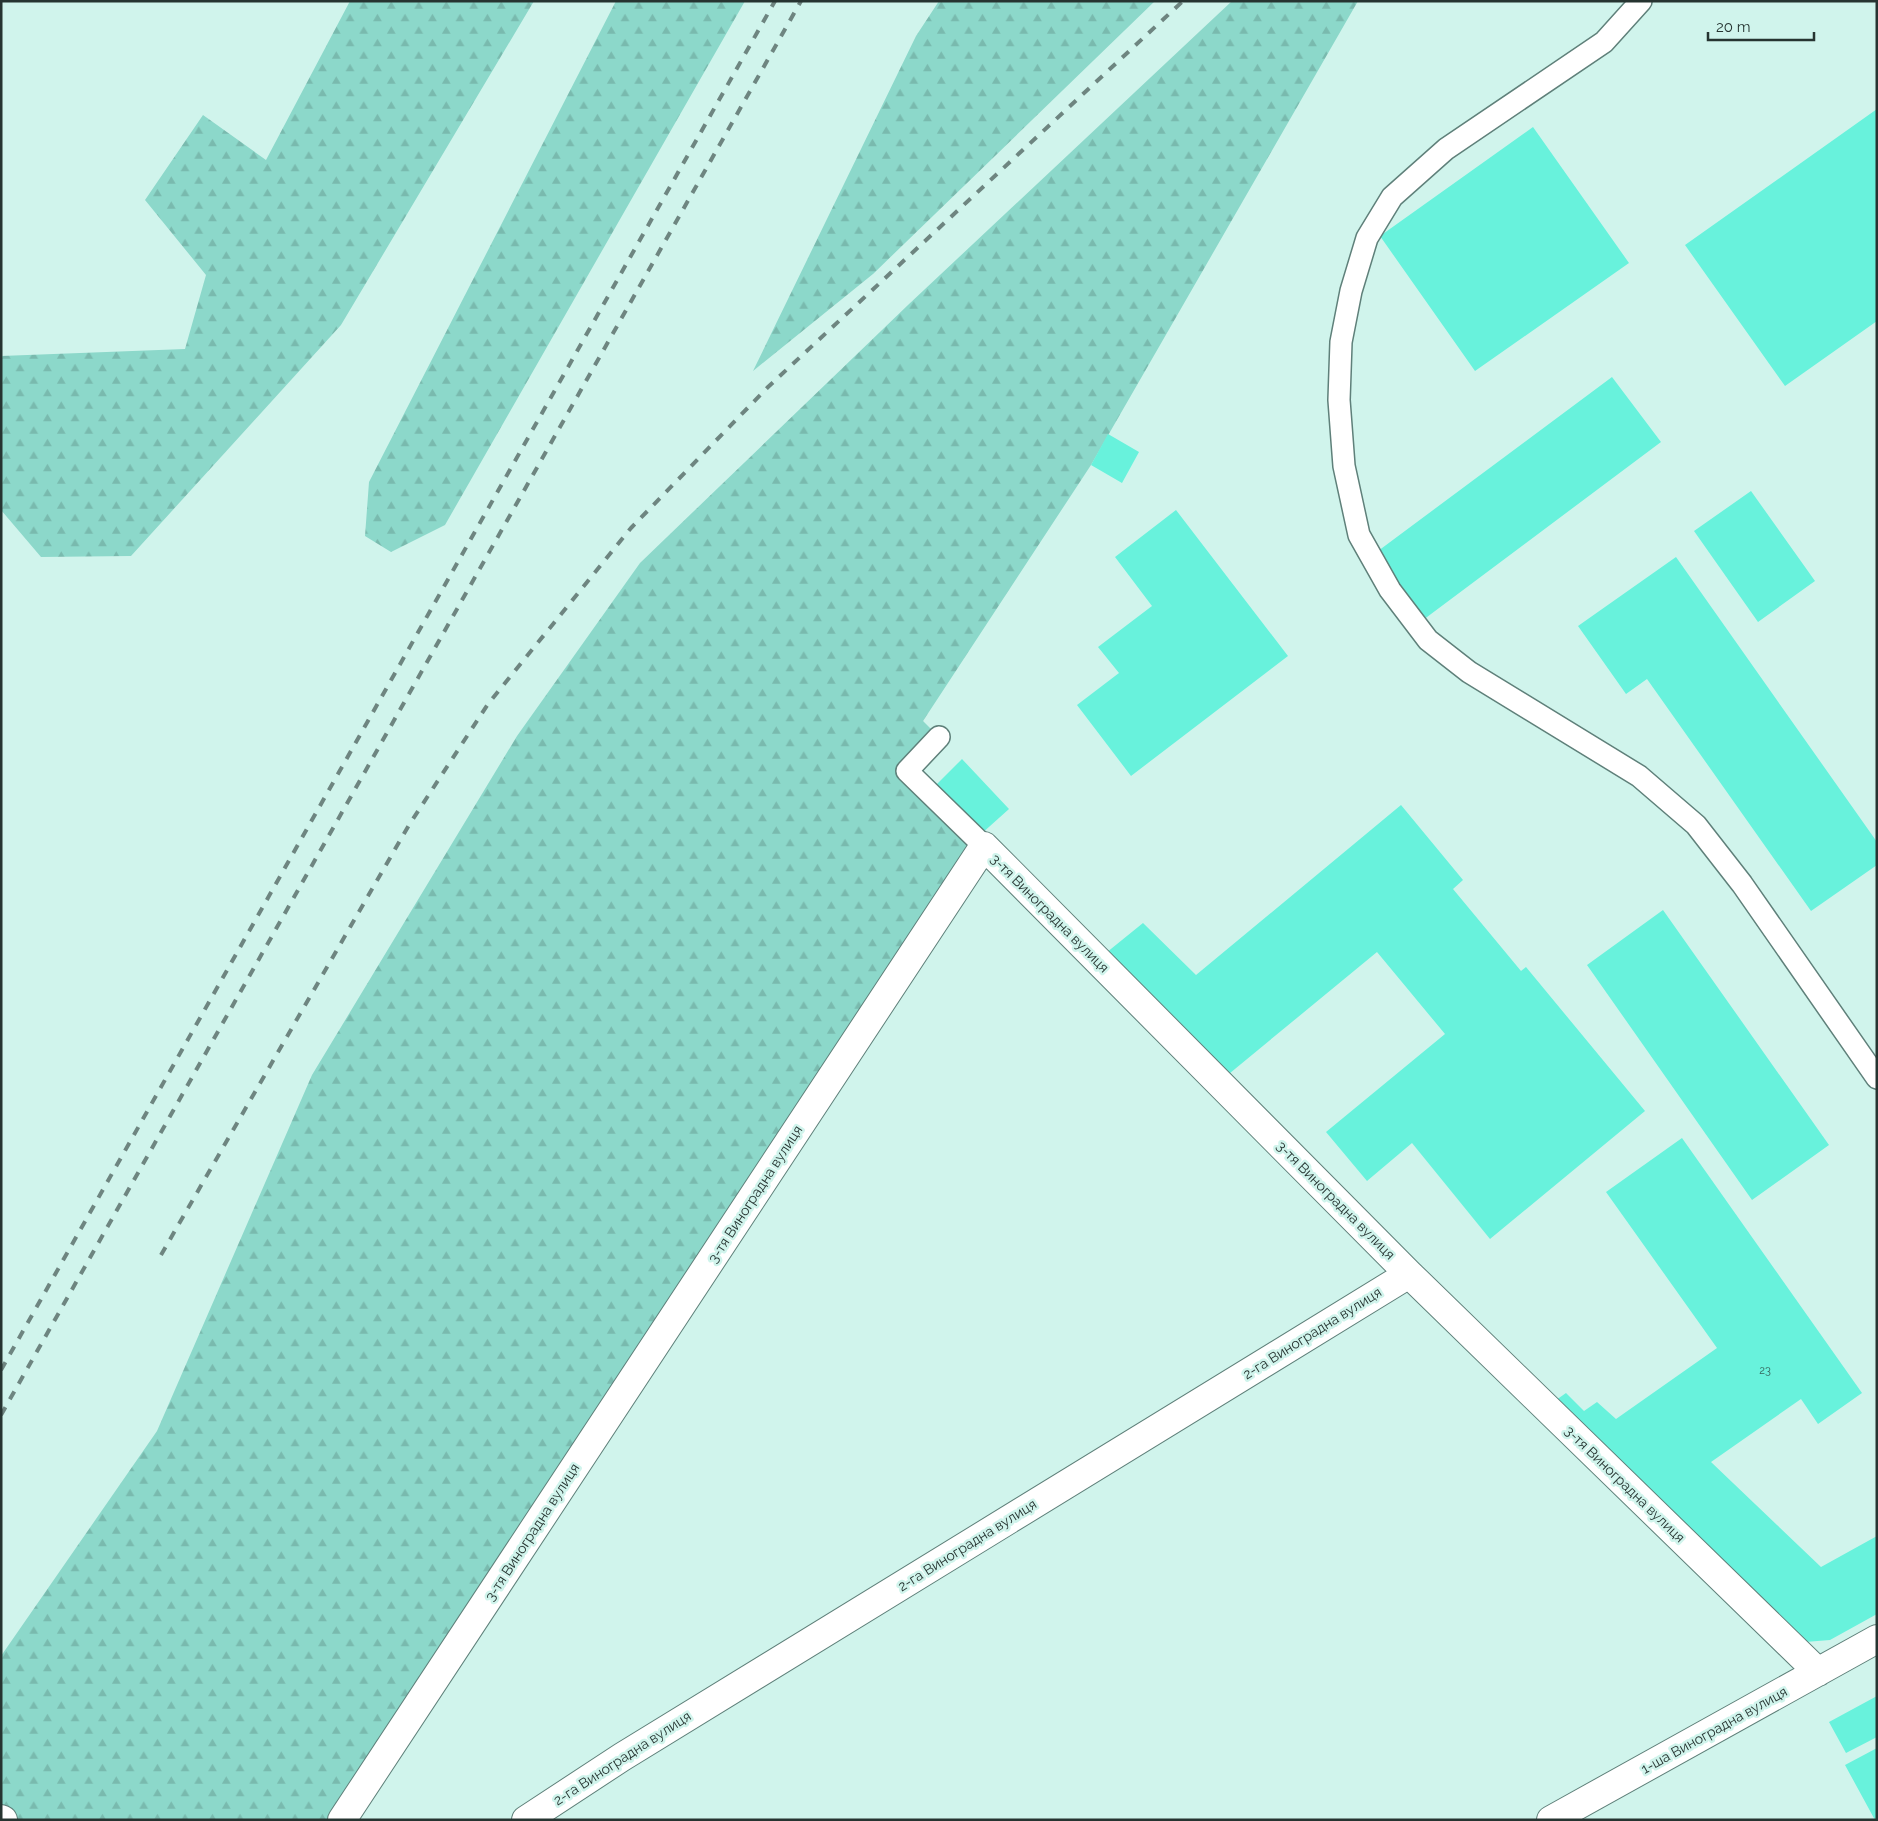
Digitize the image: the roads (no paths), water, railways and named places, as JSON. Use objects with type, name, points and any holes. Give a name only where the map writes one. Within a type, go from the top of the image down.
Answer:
[{"type":"street","name":"3-тя Виноградна вулиця","points":[[342,1820],[984,846],[1409,1274],[1818,1672]]},
{"type":"street","name":"2-га Виноградна вулиця","points":[[526,1820],[622,1757],[1409,1274]]},
{"type":"street","name":"1-ша Виноградна вулиця","points":[[1551,1820],[1877,1639]]},
{"type":"lane","points":[[1640,1],[1604,42],[1446,149],[1392,197],[1367,238],[1351,291],[1341,342],[1339,400],[1344,466],[1358,535],[1390,590],[1428,640],[1469,672],[1639,776],[1696,825],[1742,884],[1877,1078]]},
{"type":"lane","points":[[939,737],[907,771],[984,846]]},
{"type":"railway","points":[[1,1370],[775,1]]},
{"type":"railway","points":[[1,1415],[801,1]]},
{"type":"railway","points":[[161,1255],[409,825],[488,704],[631,528],[768,387],[1183,1]]}]
